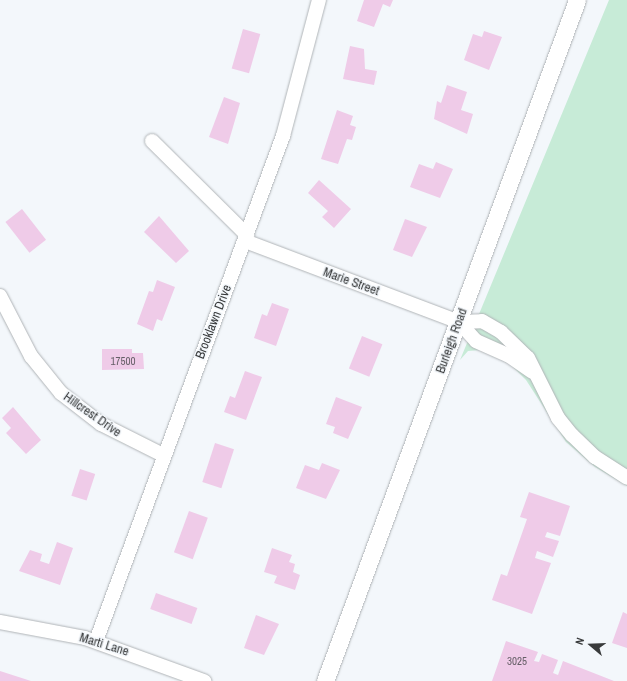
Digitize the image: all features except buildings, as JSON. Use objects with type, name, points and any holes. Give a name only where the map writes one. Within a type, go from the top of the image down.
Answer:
[{"type":"street","name":"Brooklawn Drive","points":[[96,641],[163,455],[246,238],[296,94],[319,0]]},
{"type":"street","name":"Burleigh Road","points":[[325,681],[577,0]]},
{"type":"street","name":"Marie Street","points":[[152,141],[246,238],[459,322]]},
{"type":"street","name":"Hillcrest Drive","points":[[0,296],[31,356],[61,393],[101,424],[163,455]]},
{"type":"street","points":[[459,322],[482,321],[501,332],[518,345],[532,373],[572,435],[595,457],[627,478]]},
{"type":"street","points":[[459,322],[476,341],[508,355],[532,373]]},
{"type":"street","name":"Marti Lane","points":[[0,622],[96,641],[204,681]]},
{"type":"green space","points":[[609,0],[627,0],[627,486],[595,467],[566,442],[526,380],[509,363],[480,350],[468,351],[460,360]]}]
